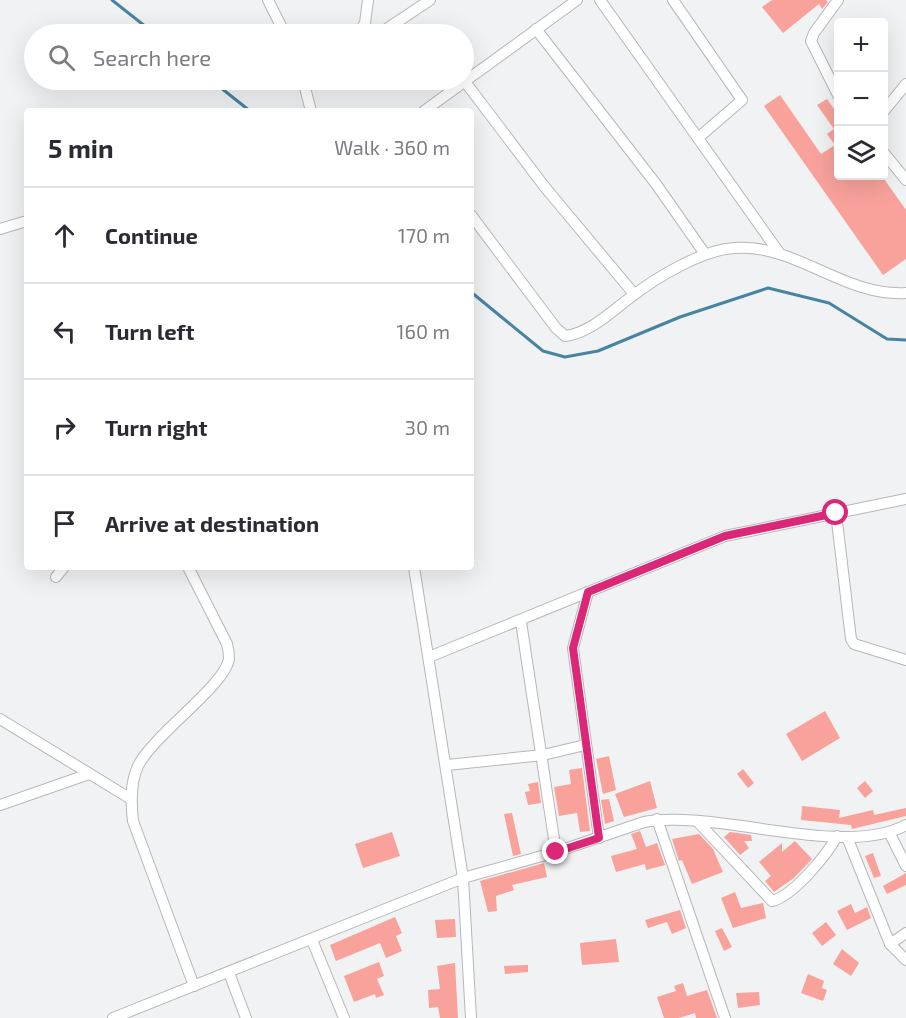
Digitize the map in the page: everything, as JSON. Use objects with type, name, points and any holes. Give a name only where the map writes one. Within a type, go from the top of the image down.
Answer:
[{"type":"street","points":[[268,0],[280,24]]},
{"type":"street","points":[[364,24],[368,0]]},
{"type":"street","points":[[394,24],[430,0]]},
{"type":"street","points":[[474,76],[577,0]]},
{"type":"street","points":[[600,0],[780,254]]},
{"type":"street","points":[[673,0],[742,100],[698,138]]},
{"type":"street","points":[[834,87],[811,41],[814,33],[838,0]]},
{"type":"street","points":[[536,29],[656,184],[705,254]]},
{"type":"street","points":[[888,106],[906,84]]},
{"type":"street","points":[[306,90],[310,108]]},
{"type":"street","points":[[428,108],[454,90]]},
{"type":"street","points":[[472,90],[544,186],[634,294]]},
{"type":"street","points":[[888,158],[906,180]]},
{"type":"street","points":[[474,218],[555,328],[565,336],[579,334],[634,294],[705,254],[734,248],[752,248],[780,254],[855,286],[884,293],[906,293]]},
{"type":"street","points":[[0,229],[24,222]]},
{"type":"street","points":[[429,657],[521,622],[725,536],[906,499]]},
{"type":"street","points":[[836,513],[851,639],[854,644],[906,660]]},
{"type":"street","points":[[56,577],[62,570]]},
{"type":"street","points":[[190,570],[227,644],[229,658],[225,670],[198,701],[152,745],[138,768],[130,799],[133,821],[194,986]]},
{"type":"street","points":[[414,570],[463,878],[471,1018]]},
{"type":"street","points":[[588,592],[573,648],[599,838]]},
{"type":"street","points":[[521,622],[556,852]]},
{"type":"street","points":[[0,719],[130,799]]},
{"type":"street","points":[[447,765],[543,755],[585,745]]},
{"type":"street","points":[[0,805],[89,774]]},
{"type":"street","points":[[657,819],[725,1018]]},
{"type":"street","points":[[113,1018],[463,878],[556,852],[657,819],[842,836],[890,834],[906,825]]},
{"type":"street","points":[[698,821],[772,901],[780,899],[789,892],[842,836]]},
{"type":"street","points":[[890,834],[906,866]]},
{"type":"street","points":[[842,836],[890,944],[906,960]]},
{"type":"street","points":[[890,944],[906,933]]},
{"type":"street","points":[[312,940],[344,1018]]},
{"type":"street","points":[[229,973],[246,1018]]},
{"type":"building","points":[[772,0],[826,0],[828,2],[822,9],[819,4],[783,33],[762,7]]},
{"type":"building","points":[[780,95],[821,154],[834,146],[834,180],[885,180],[906,210],[906,259],[883,275],[764,106]]},
{"type":"building","points":[[827,99],[834,109],[834,129],[817,105]]},
{"type":"building","points":[[834,129],[834,144],[827,134]]},
{"type":"building","points":[[825,711],[840,738],[802,761],[786,734]]},
{"type":"building","points":[[609,756],[616,790],[603,794],[596,759]]},
{"type":"building","points":[[582,768],[590,831],[580,832],[577,813],[559,816],[554,787],[571,784],[569,770]]},
{"type":"building","points":[[743,769],[754,783],[748,788],[737,774]]},
{"type":"building","points":[[650,781],[657,808],[624,817],[615,794]]},
{"type":"building","points":[[865,781],[873,791],[865,798],[857,788]]},
{"type":"building","points":[[538,782],[541,803],[528,805],[525,792],[530,791],[528,784]]},
{"type":"building","points":[[609,799],[614,821],[605,824],[601,800]]},
{"type":"building","points":[[802,806],[840,810],[839,818],[873,810],[874,815],[906,808],[906,816],[852,829],[851,825],[801,820]]},
{"type":"building","points":[[512,813],[521,854],[513,856],[504,814]]},
{"type":"building","points":[[640,831],[646,847],[657,843],[665,865],[646,870],[645,864],[616,872],[611,856],[637,849],[631,834]]},
{"type":"building","points":[[392,832],[400,856],[363,868],[355,844]]},
{"type":"building","points":[[730,832],[751,835],[752,841],[744,841],[749,848],[740,855],[724,837]]},
{"type":"building","points":[[699,834],[713,849],[723,872],[692,884],[682,860],[679,861],[672,839]]},
{"type":"building","points":[[795,841],[812,859],[794,878],[774,892],[765,881],[771,876],[759,862],[782,843],[782,852]]},
{"type":"building","points":[[873,853],[881,876],[874,878],[865,856]]},
{"type":"building","points":[[544,863],[547,877],[512,885],[514,890],[496,896],[497,911],[488,912],[480,881]]},
{"type":"building","points":[[906,873],[906,885],[887,894],[883,886]]},
{"type":"building","points":[[735,892],[741,908],[763,903],[766,918],[733,928],[721,898]]},
{"type":"building","points":[[851,904],[855,913],[867,907],[871,918],[847,930],[837,911]]},
{"type":"building","points":[[680,910],[686,928],[672,934],[667,922],[648,928],[645,920]]},
{"type":"building","points":[[395,917],[402,933],[396,936],[402,951],[386,958],[380,943],[336,961],[330,945]]},
{"type":"building","points":[[455,919],[456,937],[437,938],[435,920]]},
{"type":"building","points":[[826,922],[836,935],[822,946],[812,933]]},
{"type":"building","points":[[722,928],[732,947],[724,951],[715,931]]},
{"type":"building","points":[[616,939],[619,962],[582,965],[580,943]]},
{"type":"building","points":[[842,949],[859,963],[851,976],[833,964]]},
{"type":"building","points":[[379,962],[384,976],[377,979],[384,995],[376,998],[375,994],[354,1002],[344,976]]},
{"type":"building","points":[[455,963],[458,1018],[440,1018],[438,1007],[429,1008],[428,990],[440,989],[437,966]]},
{"type":"building","points":[[528,965],[528,972],[505,974],[504,966]]},
{"type":"building","points":[[808,974],[824,981],[822,988],[827,990],[823,1001],[801,993]]},
{"type":"building","points":[[683,983],[687,996],[707,990],[717,1018],[696,1018],[695,1013],[679,1018],[664,1018],[657,997],[676,991],[674,986]]},
{"type":"building","points":[[759,992],[760,1005],[738,1008],[736,993]]},
{"type":"waterway","points":[[112,0],[142,24]]},
{"type":"waterway","points":[[224,90],[246,108]]},
{"type":"waterway","points":[[474,294],[543,351],[565,357],[598,351],[680,317],[768,288],[829,303],[887,339],[906,340]]},
{"type":"route","points":[[556,852],[599,838],[573,648],[588,592],[725,536],[836,513]]}]
